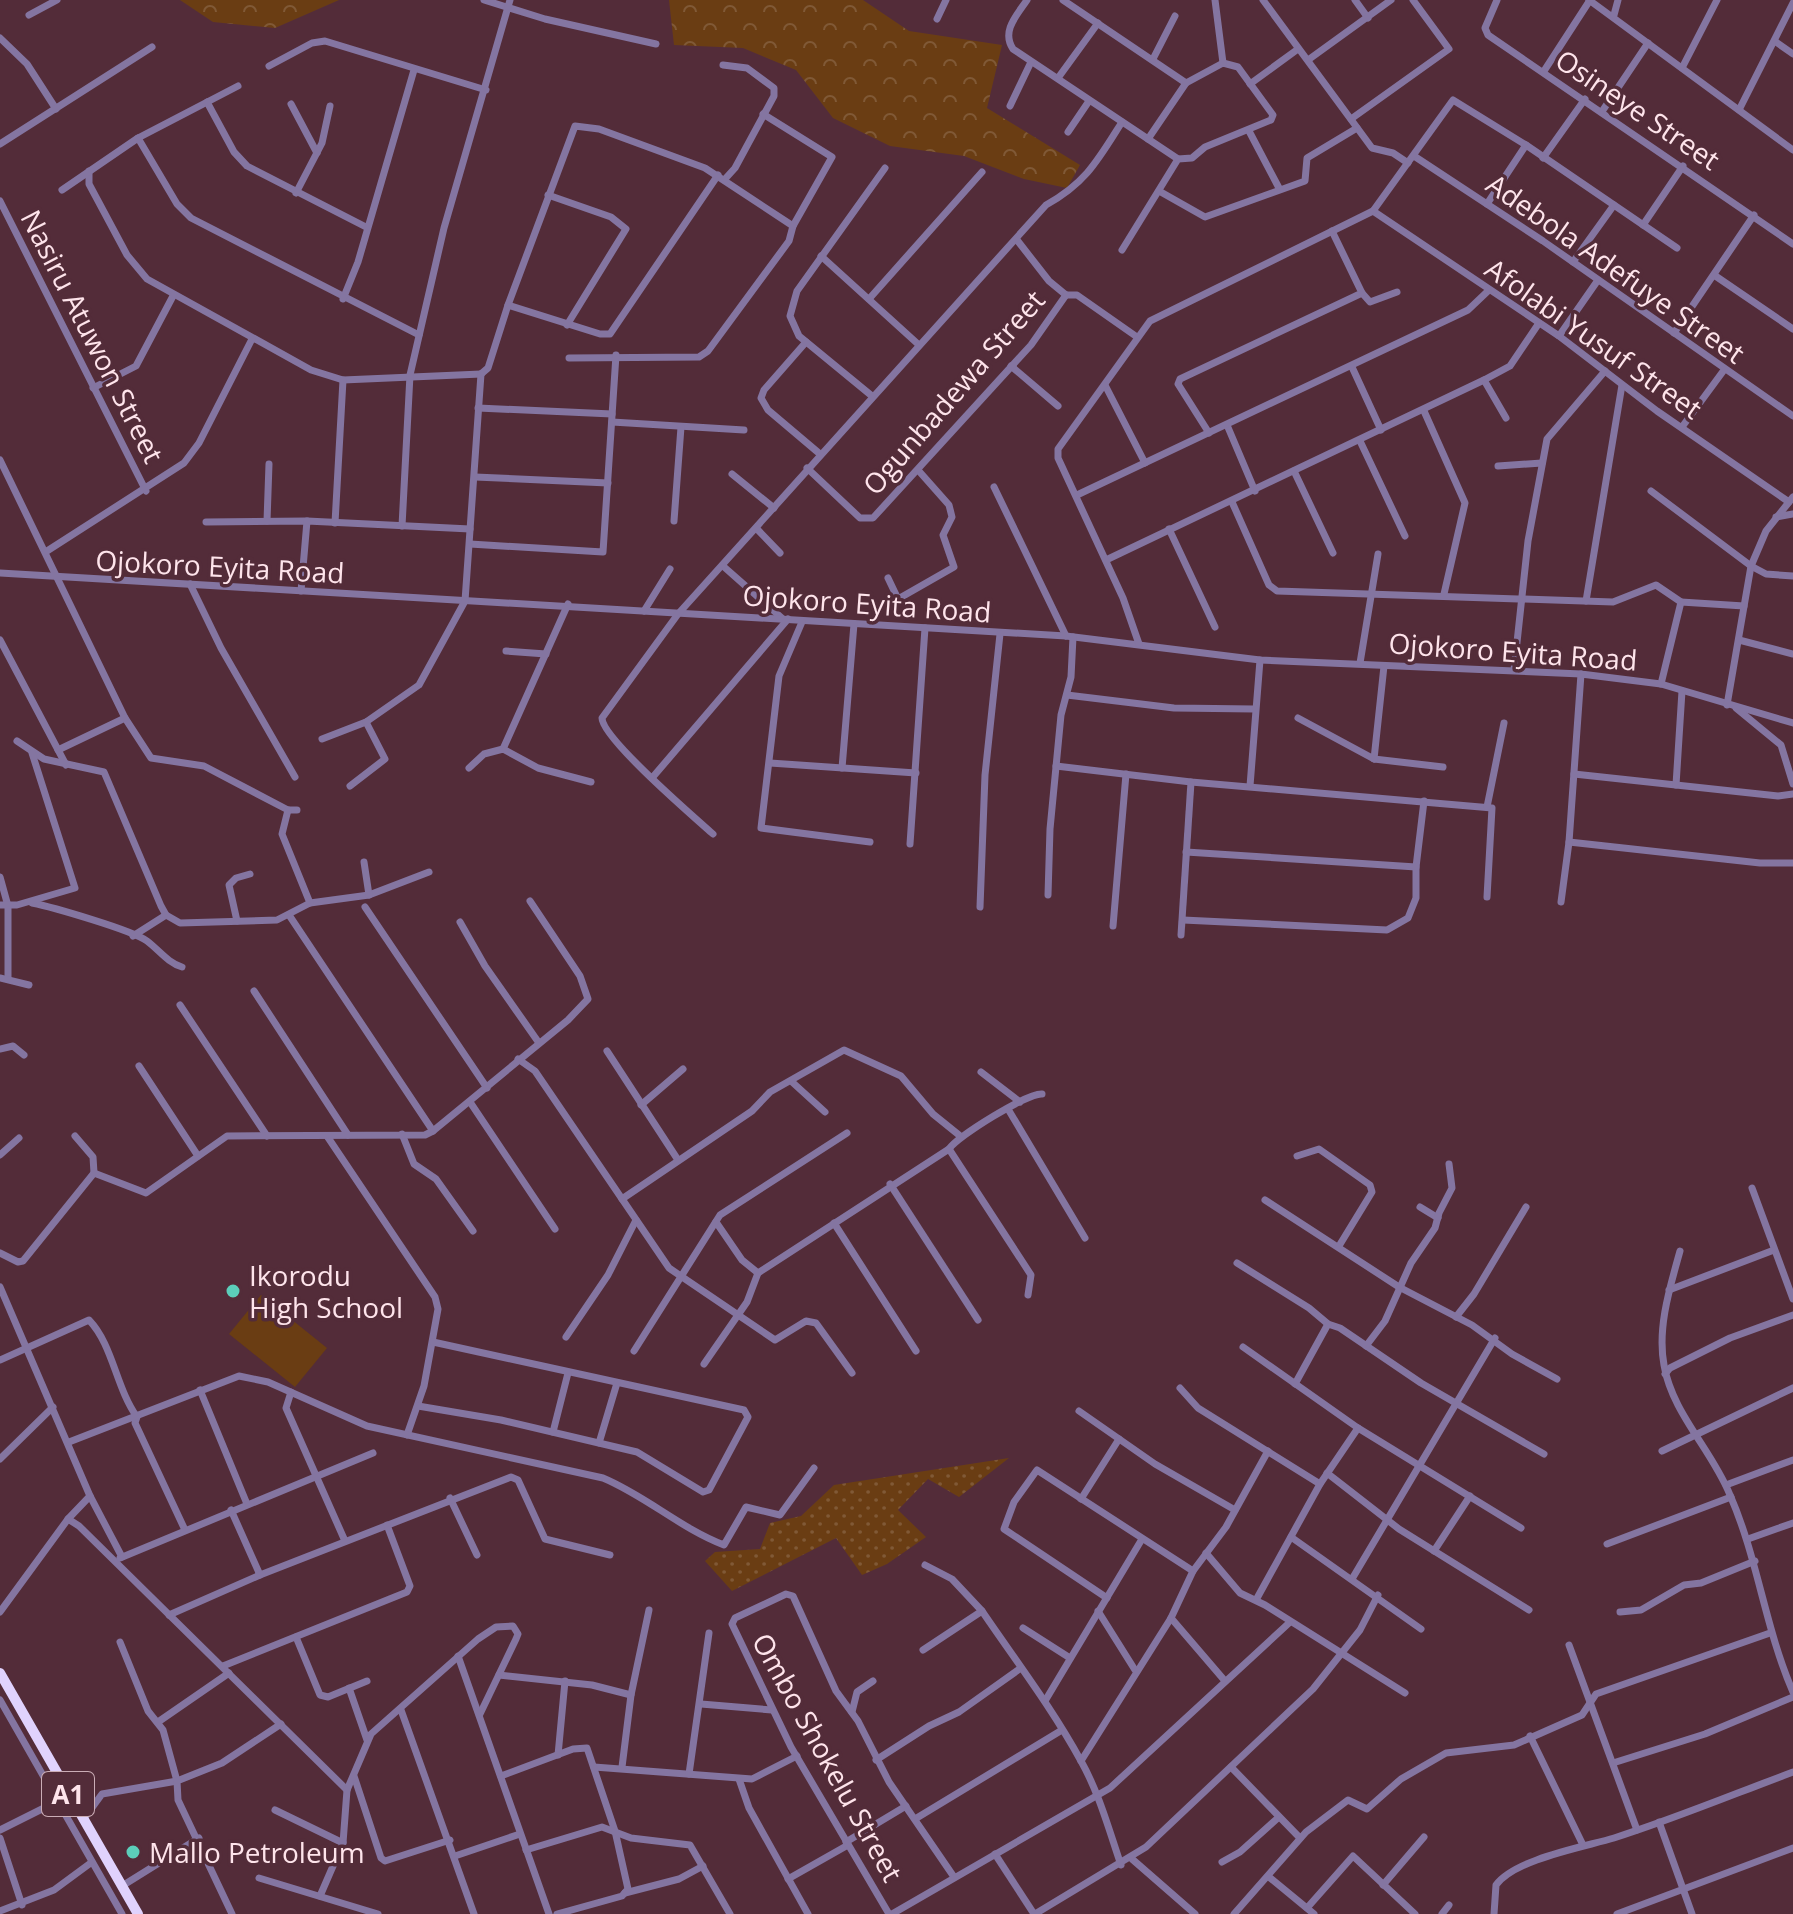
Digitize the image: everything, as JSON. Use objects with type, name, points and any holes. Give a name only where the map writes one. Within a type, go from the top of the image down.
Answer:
[{"type":"highway","name":"A1","points":[[0,1673],[138,1914]]},
{"type":"street","points":[[29,15],[57,0]]},
{"type":"street","points":[[484,0],[656,44]]},
{"type":"street","points":[[937,19],[946,0]]},
{"type":"street","points":[[1027,0],[1009,28],[1007,38],[1013,49],[1089,101],[1178,159],[1192,158],[1205,147],[1249,131],[1271,120],[1273,115],[1238,67],[1223,63],[1186,83],[1148,139]]},
{"type":"street","points":[[1063,0],[1186,83]]},
{"type":"street","points":[[1215,0],[1223,63]]},
{"type":"street","points":[[1263,0],[1372,148],[1393,153],[1408,163]]},
{"type":"street","points":[[1355,0],[1368,18]]},
{"type":"street","points":[[1308,60],[1391,0]]},
{"type":"street","points":[[1351,119],[1449,49],[1413,0]]},
{"type":"street","name":"Osineye Street","points":[[1497,0],[1486,32],[1793,244]]},
{"type":"street","points":[[1544,71],[1590,0],[1793,150]]},
{"type":"street","points":[[1614,15],[1618,0]]},
{"type":"street","points":[[1682,68],[1717,0]]},
{"type":"street","points":[[1739,110],[1793,3]]},
{"type":"street","points":[[402,526],[410,375],[444,228],[509,4]]},
{"type":"street","points":[[1153,59],[1175,16]]},
{"type":"street","points":[[1058,78],[1098,23]]},
{"type":"street","points":[[0,38],[27,64],[56,109]]},
{"type":"street","points":[[269,66],[312,43],[325,41],[486,90]]},
{"type":"street","points":[[1776,42],[1793,54]]},
{"type":"street","points":[[1603,110],[1648,43]]},
{"type":"street","points":[[0,144],[152,47]]},
{"type":"street","points":[[1250,84],[1298,49]]},
{"type":"street","points":[[1010,106],[1031,62]]},
{"type":"street","points":[[508,305],[567,325],[607,336],[610,334],[774,96],[771,83],[747,68],[723,65]]},
{"type":"street","points":[[343,299],[414,70]]},
{"type":"street","points":[[62,190],[138,138],[238,86]]},
{"type":"street","points":[[1543,158],[1585,99]]},
{"type":"street","points":[[1139,644],[1106,560],[1058,458],[1058,449],[1150,321],[1373,211],[1453,100],[1526,145],[1677,248]]},
{"type":"street","points":[[1068,132],[1089,101]]},
{"type":"street","points":[[207,102],[240,160],[296,193],[366,227]]},
{"type":"street","points":[[291,104],[317,155]]},
{"type":"street","points":[[296,193],[317,155],[330,106]]},
{"type":"street","points":[[569,358],[704,355],[789,241],[793,226],[832,157],[763,114]]},
{"type":"street","points":[[713,834],[607,732],[602,718],[678,614],[1046,205],[1072,191],[1088,175],[1122,122]]},
{"type":"street","points":[[89,171],[89,184],[127,255],[147,279],[311,370],[343,380],[481,374],[488,368],[508,305],[575,126],[599,129],[721,177],[793,226]]},
{"type":"street","points":[[1159,191],[1202,217],[1305,181],[1308,177],[1307,158],[1357,128]]},
{"type":"street","points":[[1249,131],[1279,188]]},
{"type":"street","points":[[138,138],[177,204],[191,218],[343,299],[419,335]]},
{"type":"street","points":[[1487,204],[1526,145]]},
{"type":"street","name":"Adebola Adefuye Street","points":[[1414,156],[1573,262],[1793,416]]},
{"type":"street","points":[[1122,250],[1178,159]]},
{"type":"street","points":[[1643,225],[1683,166]]},
{"type":"street","points":[[872,396],[806,342],[791,320],[790,307],[821,256],[885,168]]},
{"type":"street","points":[[869,299],[982,172]]},
{"type":"street","points":[[548,195],[611,217],[626,229],[567,325]]},
{"type":"street","name":"Nasiru Atuwon Street","points":[[0,201],[146,491]]},
{"type":"street","points":[[1573,262],[1614,205]]},
{"type":"street","name":"Afolabi Yusuf Street","points":[[1373,211],[1559,336],[1622,385],[1791,499]]},
{"type":"street","points":[[1674,333],[1754,215]]},
{"type":"street","points":[[1332,231],[1362,293],[1370,302],[1397,292]]},
{"type":"street","points":[[1017,240],[1049,281],[1066,295]]},
{"type":"street","points":[[821,256],[919,345]]},
{"type":"street","points":[[1714,275],[1793,329]]},
{"type":"street","points":[[1559,336],[1598,280]]},
{"type":"street","points":[[1077,495],[1352,367],[1476,305],[1488,291]]},
{"type":"street","points":[[1209,433],[1178,384],[1180,379],[1362,293]]},
{"type":"street","name":"Ogunbadewa Street","points":[[807,468],[865,521],[873,518],[1044,328],[1066,295],[1077,295],[1137,337]]},
{"type":"street","points":[[93,388],[136,366],[173,296]]},
{"type":"street","points":[[1106,560],[1424,411],[1510,366],[1539,323]]},
{"type":"street","points":[[47,551],[146,491],[184,463],[194,450],[252,339]]},
{"type":"street","points":[[806,342],[761,398],[768,410],[820,454]]},
{"type":"street","points":[[470,544],[603,552],[616,355]]},
{"type":"street","points":[[1011,366],[1058,406]]},
{"type":"street","points":[[1352,367],[1381,430]]},
{"type":"street","points":[[1682,427],[1724,370]]},
{"type":"street","points":[[1514,670],[1520,598],[1549,435],[1605,371]]},
{"type":"street","points":[[322,739],[366,722],[419,685],[465,601],[481,374]]},
{"type":"street","points":[[335,523],[343,380]]},
{"type":"street","points":[[1484,380],[1506,418]]},
{"type":"street","points":[[1105,385],[1145,463]]},
{"type":"street","points":[[1586,601],[1622,385]]},
{"type":"street","points":[[478,408],[744,430]]},
{"type":"street","points":[[1424,411],[1465,503],[1444,594]]},
{"type":"street","points":[[1227,425],[1255,491]]},
{"type":"street","points":[[674,521],[681,427]]},
{"type":"street","points":[[1360,441],[1405,536]]},
{"type":"street","points":[[0,460],[47,551],[125,718],[148,754],[153,759],[185,760],[222,773],[292,810],[282,834],[310,903]]},
{"type":"street","points":[[1498,466],[1542,463]]},
{"type":"street","points":[[267,521],[269,464]]},
{"type":"street","points":[[888,578],[895,596],[901,598],[954,567],[943,535],[952,513],[941,495],[918,470]]},
{"type":"street","points":[[1294,471],[1333,553]]},
{"type":"street","points":[[732,474],[774,508]]},
{"type":"street","points":[[475,477],[608,483]]},
{"type":"street","points":[[994,487],[1070,637],[1067,695],[1056,766],[1048,895]]},
{"type":"street","points":[[1651,491],[1751,566],[1766,574],[1793,576]]},
{"type":"street","points":[[1791,499],[1758,544],[1751,566],[1731,706],[1781,745],[1793,784]]},
{"type":"street","points":[[1232,502],[1272,588],[1613,602],[1656,585],[1681,602],[1744,606]]},
{"type":"street","points":[[1776,517],[1793,514]]},
{"type":"street","points":[[206,522],[307,521],[470,529]]},
{"type":"street","points":[[301,591],[307,521]]},
{"type":"street","points":[[757,529],[780,553]]},
{"type":"street","points":[[1169,529],[1215,627]]},
{"type":"street","points":[[1360,663],[1378,554]]},
{"type":"street","points":[[652,778],[785,619],[723,566]]},
{"type":"street","points":[[644,611],[670,569]]},
{"type":"street","name":"Ojokoro Eyita Road","points":[[0,573],[58,579],[568,604],[678,614],[1070,637],[1260,660],[1581,674],[1661,684],[1793,723]]},
{"type":"street","points":[[190,584],[221,648],[295,777]]},
{"type":"street","points":[[1661,684],[1681,602]]},
{"type":"street","points":[[503,749],[568,604]]},
{"type":"street","points":[[802,622],[779,676],[762,829],[870,842]]},
{"type":"street","points":[[842,768],[854,624]]},
{"type":"street","points":[[910,844],[925,628]]},
{"type":"street","points":[[980,907],[985,775],[1000,634]]},
{"type":"street","points":[[0,640],[4,657],[66,765]]},
{"type":"street","points":[[1739,640],[1793,654]]},
{"type":"street","points":[[506,651],[546,654]]},
{"type":"street","points":[[1250,786],[1260,660]]},
{"type":"street","points":[[1374,759],[1384,666]]},
{"type":"street","points":[[1561,902],[1569,842],[1581,674]]},
{"type":"street","points":[[1676,785],[1682,691]]},
{"type":"street","points":[[1067,695],[1174,708],[1254,709]]},
{"type":"street","points":[[58,750],[125,718]]},
{"type":"street","points":[[1298,718],[1374,759],[1443,767]]},
{"type":"street","points":[[350,786],[385,761],[366,722]]},
{"type":"street","points":[[1487,807],[1504,723]]},
{"type":"street","points":[[17,741],[32,753],[66,765],[104,772],[166,915],[180,923],[266,921],[289,915],[310,903],[369,895],[429,872]]},
{"type":"street","points":[[469,768],[484,754],[503,749],[538,768],[591,782]]},
{"type":"street","points":[[4,905],[73,890],[76,883],[32,753]]},
{"type":"street","points":[[770,763],[916,773]]},
{"type":"street","points":[[1056,766],[1191,782],[1487,807],[1494,810],[1487,897]]},
{"type":"street","points":[[1113,926],[1126,774]]},
{"type":"street","points":[[1574,774],[1778,796],[1793,794]]},
{"type":"street","points":[[1181,935],[1191,782]]},
{"type":"street","points":[[1183,920],[1387,930],[1408,918],[1413,909],[1424,801]]},
{"type":"street","points":[[1569,842],[1760,863],[1793,863]]},
{"type":"street","points":[[1186,852],[1416,867]]},
{"type":"street","points":[[364,862],[369,895]]},
{"type":"street","points":[[237,921],[229,885],[236,878],[250,874]]},
{"type":"street","points":[[0,877],[4,905],[4,978],[29,985]]},
{"type":"street","points":[[94,1173],[146,1193],[227,1136],[425,1135],[433,1131],[578,1011],[588,994],[530,901]]},
{"type":"street","points":[[26,902],[65,911],[147,941],[173,965],[182,967]]},
{"type":"street","points":[[365,907],[487,1088]]},
{"type":"street","points":[[133,936],[166,915]]},
{"type":"street","points":[[289,915],[433,1131]]},
{"type":"street","points":[[460,922],[485,966],[539,1043]]},
{"type":"street","points":[[254,991],[348,1135]]},
{"type":"street","points":[[180,1005],[267,1136]]},
{"type":"street","points":[[0,1049],[17,1047],[24,1055]]},
{"type":"street","points":[[622,1199],[791,1081],[849,1050],[868,1064],[880,1064],[901,1076],[933,1114],[959,1135]]},
{"type":"street","points":[[607,1051],[678,1160]]},
{"type":"street","points":[[518,1059],[535,1071],[636,1220],[679,1277],[775,1340],[806,1321],[816,1323],[852,1373]]},
{"type":"street","points":[[139,1066],[198,1156]]},
{"type":"street","points":[[641,1105],[683,1069]]},
{"type":"street","points":[[981,1072],[1020,1102]]},
{"type":"street","points":[[791,1081],[825,1112]]},
{"type":"street","points":[[704,1364],[754,1289],[758,1273],[890,1184],[949,1149],[959,1135],[981,1127],[1029,1095],[1042,1094]]},
{"type":"street","points":[[470,1102],[555,1229]]},
{"type":"street","points":[[1008,1109],[1085,1238]]},
{"type":"street","points":[[634,1351],[679,1277],[727,1210],[847,1133]]},
{"type":"street","points":[[402,1134],[414,1164],[436,1179],[473,1231]]},
{"type":"street","points":[[0,1253],[18,1262],[94,1173],[93,1157],[75,1136]]},
{"type":"street","points":[[327,1136],[435,1297],[438,1309],[433,1342],[418,1406],[407,1435]]},
{"type":"street","points":[[0,1155],[19,1138]]},
{"type":"street","points":[[949,1149],[1031,1275],[1028,1295]]},
{"type":"street","points":[[1297,1156],[1319,1149],[1370,1185],[1372,1192],[1339,1246]]},
{"type":"street","points":[[1366,1346],[1385,1321],[1411,1263],[1435,1228],[1452,1188],[1449,1164]]},
{"type":"street","points":[[890,1184],[978,1320]]},
{"type":"street","points":[[1752,1188],[1792,1296]]},
{"type":"street","points":[[1265,1200],[1399,1287],[1495,1338],[1512,1354],[1557,1379]]},
{"type":"street","points":[[1420,1207],[1438,1218]]},
{"type":"street","points":[[1456,1317],[1474,1294],[1526,1207]]},
{"type":"street","points":[[566,1337],[608,1275],[636,1220]]},
{"type":"street","points":[[716,1222],[742,1260],[758,1273]]},
{"type":"street","points":[[834,1223],[916,1351]]},
{"type":"street","points":[[1669,1290],[1774,1250]]},
{"type":"street","points":[[1613,1763],[1714,1731],[1793,1694],[1770,1633],[1748,1539],[1726,1485],[1682,1412],[1665,1374],[1663,1347],[1669,1290],[1680,1251]]},
{"type":"street","points":[[1237,1263],[1309,1308],[1328,1324],[1544,1454]]},
{"type":"street","points":[[0,1287],[118,1558]]},
{"type":"street","points":[[1665,1374],[1670,1368],[1730,1338],[1793,1315]]},
{"type":"street","points":[[0,1360],[89,1320],[99,1332],[118,1384],[137,1417],[135,1423],[185,1530]]},
{"type":"street","points":[[1295,1384],[1328,1324]]},
{"type":"street","points":[[1352,1579],[1495,1338]]},
{"type":"street","points":[[418,1406],[599,1443],[649,1458],[707,1492],[736,1446],[748,1417],[744,1410],[433,1342]]},
{"type":"street","points":[[1243,1347],[1338,1410],[1358,1428],[1420,1463],[1521,1528]]},
{"type":"street","points":[[553,1432],[568,1373]]},
{"type":"street","points":[[69,1442],[239,1376],[291,1392],[367,1426],[603,1478],[634,1491],[671,1518],[724,1545],[746,1507],[780,1515],[814,1468]]},
{"type":"street","points":[[599,1443],[617,1383]]},
{"type":"street","points":[[1180,1388],[1198,1408],[1320,1484]]},
{"type":"street","points":[[1662,1451],[1793,1388]]},
{"type":"street","points":[[200,1390],[247,1504]]},
{"type":"street","points":[[291,1392],[286,1408],[345,1541]]},
{"type":"street","points":[[1,1453],[53,1407]]},
{"type":"street","points":[[1079,1411],[1208,1497],[1235,1510]]},
{"type":"street","points":[[1256,1600],[1320,1484],[1358,1428]]},
{"type":"street","points":[[1081,1499],[1119,1439]]},
{"type":"street","points":[[1081,1761],[1135,1670],[1171,1618],[1193,1571],[1235,1510],[1268,1451]]},
{"type":"street","points":[[118,1558],[373,1453]]},
{"type":"street","points":[[1726,1485],[1793,1460]]},
{"type":"street","points":[[1107,1598],[1004,1529],[1014,1502],[1037,1470],[1193,1571]]},
{"type":"street","points":[[1327,1473],[1434,1551],[1529,1610]]},
{"type":"street","points":[[169,1615],[450,1498],[515,1477],[545,1539],[610,1555]]},
{"type":"street","points":[[0,1612],[68,1519],[90,1496]]},
{"type":"street","points":[[1434,1551],[1470,1496]]},
{"type":"street","points":[[1607,1544],[1731,1497]]},
{"type":"street","points":[[450,1498],[477,1555]]},
{"type":"street","points":[[231,1510],[260,1575]]},
{"type":"street","points":[[68,1519],[118,1558],[169,1615],[347,1790]]},
{"type":"street","points":[[1748,1539],[1793,1523]]},
{"type":"street","points":[[158,1722],[226,1670],[409,1589],[387,1525]]},
{"type":"street","points":[[91,1538],[107,1529]]},
{"type":"street","points":[[1291,1537],[1378,1595],[1421,1629]]},
{"type":"street","points":[[1045,1701],[1142,1539]]},
{"type":"street","points":[[1206,1553],[1240,1593],[1405,1693]]},
{"type":"street","points":[[1620,1612],[1641,1610],[1684,1585],[1701,1583],[1755,1561]]},
{"type":"street","points":[[925,1565],[959,1585],[982,1611],[1045,1701],[1081,1761],[1121,1865]]},
{"type":"street","name":"Ombo Shokelu Street","points":[[852,1712],[836,1691],[793,1596],[786,1594],[733,1621],[772,1710],[891,1914]]},
{"type":"street","points":[[995,1854],[1034,1914],[1132,1859],[1313,1689],[1360,1630],[1378,1595]]},
{"type":"street","points":[[622,1767],[631,1695],[649,1610]]},
{"type":"street","points":[[923,1650],[982,1611]]},
{"type":"street","points":[[1098,1611],[1135,1670]]},
{"type":"street","points":[[1171,1618],[1225,1681]]},
{"type":"street","points":[[891,1914],[1110,1788],[1289,1623]]},
{"type":"street","points":[[320,1896],[343,1843],[347,1790],[367,1740],[376,1728],[401,1710],[458,1656],[496,1627],[513,1626],[518,1634],[480,1714]]},
{"type":"street","points":[[1023,1628],[1070,1658]]},
{"type":"street","points":[[689,1774],[709,1633]]},
{"type":"street","points":[[1234,1914],[1300,1838],[1348,1800],[1364,1809],[1370,1808],[1401,1779],[1446,1753],[1504,1748],[1573,1721],[1591,1705],[1596,1694],[1607,1689],[1770,1633]]},
{"type":"street","points":[[296,1637],[320,1695],[328,1697],[367,1681]]},
{"type":"street","points":[[120,1642],[148,1711],[158,1722],[177,1781],[178,1800],[199,1838],[232,1914]]},
{"type":"street","points":[[1569,1645],[1637,1830]]},
{"type":"street","points":[[458,1656],[549,1914]]},
{"type":"street","points":[[876,1760],[929,1726],[959,1712],[1021,1668]]},
{"type":"street","points":[[499,1675],[565,1681],[631,1695]]},
{"type":"street","points":[[558,1755],[565,1681]]},
{"type":"street","points":[[873,1681],[857,1692],[852,1712],[876,1760],[954,1877]]},
{"type":"street","points":[[349,1688],[367,1740]]},
{"type":"street","points":[[0,1700],[122,1914]]},
{"type":"street","points":[[701,1704],[772,1710]]},
{"type":"street","points":[[401,1710],[474,1914]]},
{"type":"street","points":[[83,1820],[102,1794],[177,1781],[222,1763],[281,1724]]},
{"type":"street","points":[[915,1819],[1062,1730]]},
{"type":"street","points":[[1530,1736],[1582,1843]]},
{"type":"street","points":[[501,1776],[585,1746],[615,1831],[628,1882],[625,1893]]},
{"type":"street","points":[[594,1767],[739,1779],[769,1773],[797,1756]]},
{"type":"street","points":[[1231,1767],[1300,1838]]},
{"type":"street","points":[[1494,1914],[1493,1893],[1500,1878],[1582,1843],[1637,1830],[1793,1772]]},
{"type":"street","points":[[354,1776],[385,1861],[450,1840]]},
{"type":"street","points":[[739,1779],[749,1808],[808,1914]]},
{"type":"street","points":[[0,1830],[58,1801],[71,1800]]},
{"type":"street","points":[[788,1879],[906,1806]]},
{"type":"street","points":[[275,1810],[343,1843]]},
{"type":"street","points":[[1222,1862],[1240,1852],[1279,1817]]},
{"type":"street","points":[[1659,1822],[1692,1914]]},
{"type":"street","points":[[526,1850],[607,1827],[631,1838],[690,1845],[730,1914]]},
{"type":"street","points":[[455,1856],[520,1834]]},
{"type":"street","points":[[1383,1885],[1424,1837]]},
{"type":"street","points":[[0,1838],[22,1905]]},
{"type":"street","points":[[122,1886],[199,1838]]},
{"type":"street","points":[[1617,1914],[1793,1848]]},
{"type":"street","points":[[1307,1908],[1351,1857],[1415,1914]]},
{"type":"street","points":[[1132,1859],[1195,1914]]},
{"type":"street","points":[[0,1911],[22,1905],[61,1886],[92,1862]]},
{"type":"street","points":[[557,1914],[679,1879],[703,1866]]},
{"type":"street","points":[[1269,1877],[1314,1914]]},
{"type":"street","points":[[259,1878],[320,1896],[352,1911],[378,1914]]},
{"type":"street","points":[[1052,1904],[1057,1914]]},
{"type":"street","points":[[1442,1914],[1449,1905]]},
{"type":"green space","points":[[180,0],[339,0],[275,28],[213,22]]},
{"type":"green space","points":[[669,0],[863,0],[909,31],[1002,45],[987,108],[1080,165],[1067,188],[1024,179],[964,156],[890,146],[833,118],[796,70],[743,48],[674,45]]},
{"type":"green space","points":[[261,1295],[327,1348],[295,1387],[229,1334]]},
{"type":"green space","points":[[1009,1458],[959,1497],[928,1479],[898,1510],[926,1537],[887,1564],[862,1575],[836,1538],[732,1591],[705,1561],[715,1552],[760,1549],[770,1523],[801,1516],[834,1485]]},
{"type":"place","name":"Ikorodu High School","points":[[233,1291]]},
{"type":"place","name":"Mallo Petroleum","points":[[133,1852]]}]
